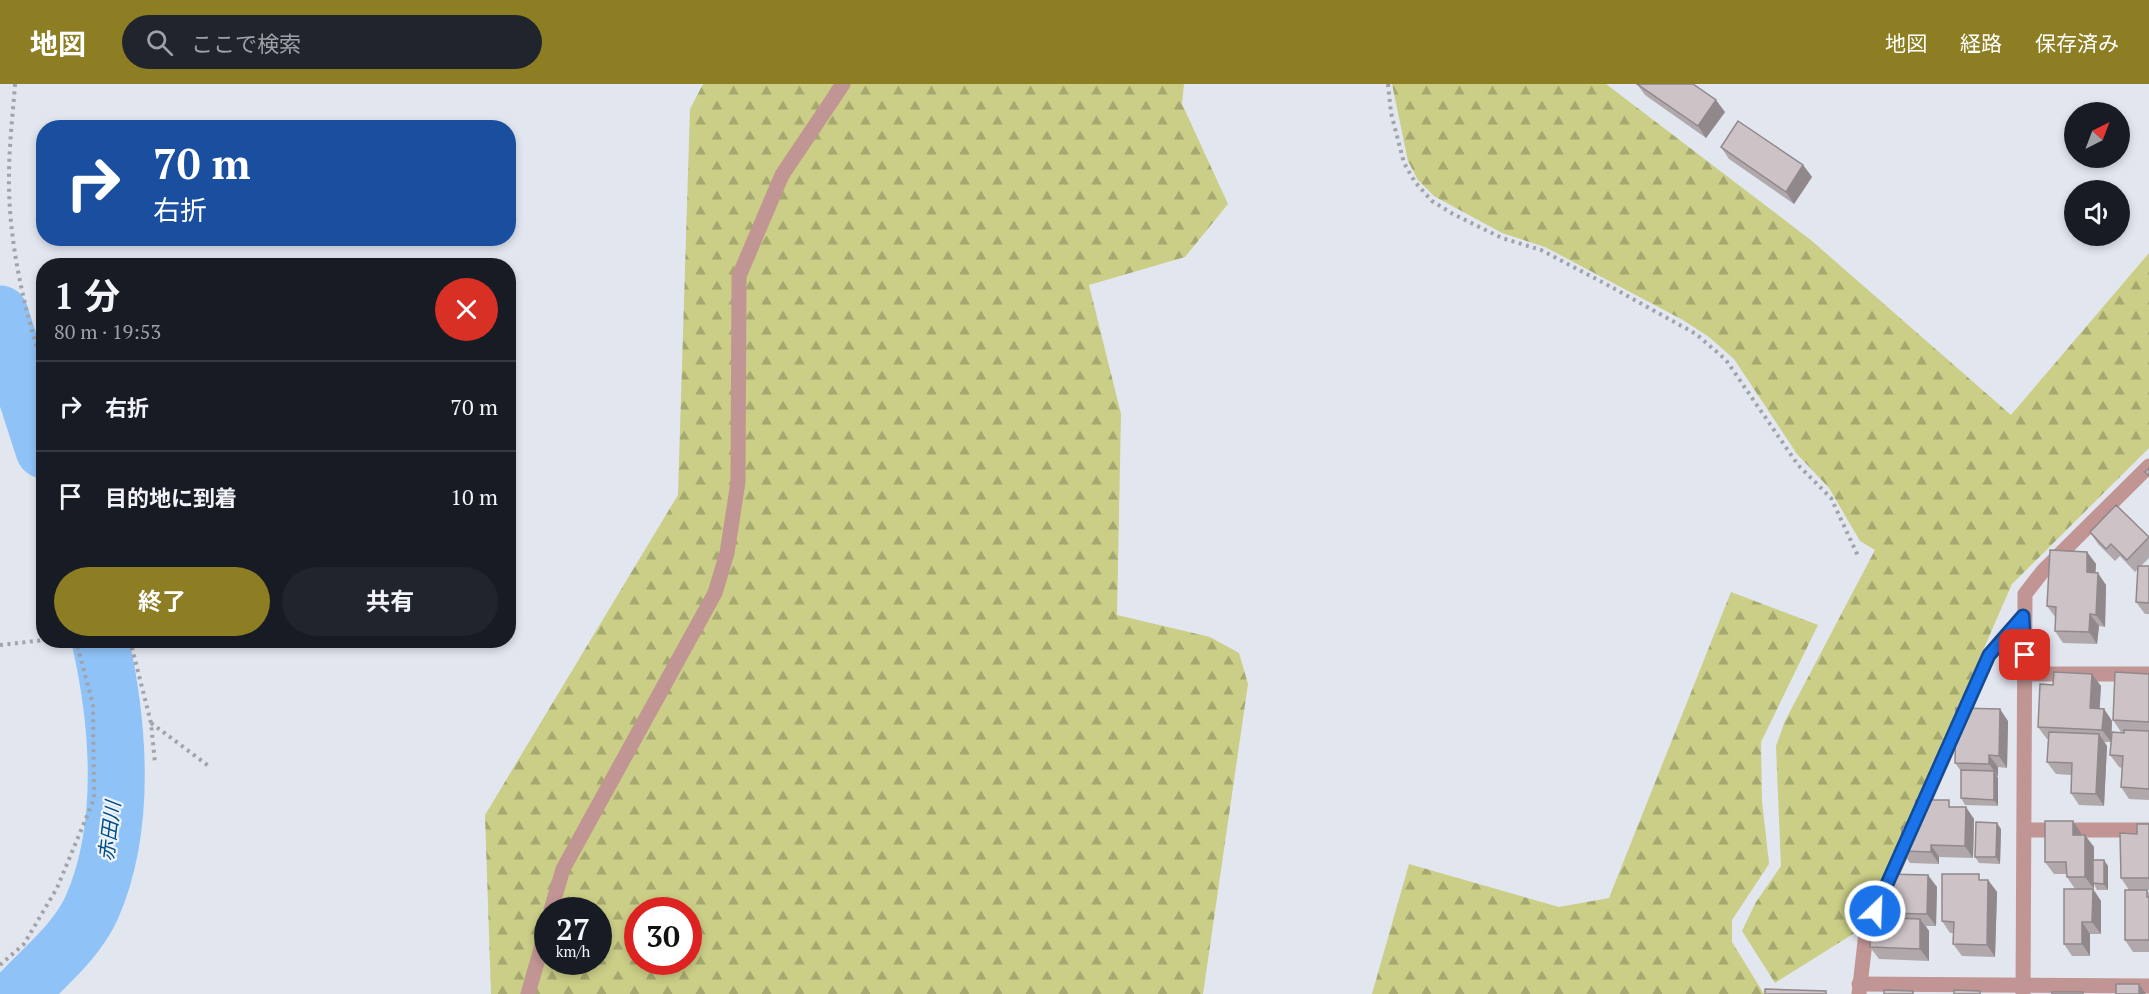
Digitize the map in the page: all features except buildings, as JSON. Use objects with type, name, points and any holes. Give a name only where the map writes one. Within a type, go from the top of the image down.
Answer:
[{"type":"street","points":[[554,897],[562,869],[715,593],[727,553],[738,482],[739,276],[782,175],[843,84]]},
{"type":"street","points":[[2023,990],[2026,830],[2026,674],[2023,616],[2025,594],[2043,571],[2149,466]]},
{"type":"street","points":[[2023,616],[1989,655],[1866,933],[1859,989],[2023,990],[2149,986]]},
{"type":"street","points":[[2026,674],[2149,674]]},
{"type":"street","points":[[2026,830],[2149,830]]},
{"type":"street","points":[[528,994],[534,973]]},
{"type":"path","points":[[15,84],[9,176],[11,218],[28,322],[36,346]]},
{"type":"path","points":[[1388,84],[1391,113],[1404,163],[1414,182],[1432,201],[1502,238],[1541,250],[1696,334],[1726,360],[1798,465],[1831,498],[1859,558]]},
{"type":"path","points":[[0,645],[36,641]]},
{"type":"path","points":[[0,965],[24,944],[57,888],[94,799],[93,705],[78,648]]},
{"type":"path","points":[[132,648],[151,723],[155,764]]},
{"type":"path","points":[[151,723],[210,767]]},
{"type":"green space","points":[[703,84],[1184,84],[1182,104],[1228,204],[1185,257],[1089,285],[1121,414],[1117,615],[1210,637],[1239,653],[1248,684],[1203,994],[491,994],[485,815],[678,495],[690,109]]},
{"type":"green space","points":[[1392,84],[1606,84],[1812,241],[2011,415],[2149,253],[2149,448],[2012,584],[1861,929],[1775,983],[1742,931],[1756,902],[1781,866],[1776,746],[1785,721],[1875,550],[1860,541],[1829,488],[1797,454],[1734,359],[1709,337],[1683,320],[1545,247],[1502,233],[1434,196],[1418,180],[1408,161]]},
{"type":"green space","points":[[1731,592],[1818,625],[1761,742],[1762,801],[1769,864],[1732,920],[1732,942],[1764,994],[1372,994],[1409,864],[1559,907],[1609,898]]},
{"type":"waterway","name":"赤田川","points":[[0,314],[36,425]]},
{"type":"waterway","name":"赤田川","points":[[19,994],[69,942],[86,919],[103,876],[111,843],[115,810],[115,740],[112,706],[102,648]]},
{"type":"route","points":[[1875,911],[1989,655],[2023,616],[2025,655]]}]
